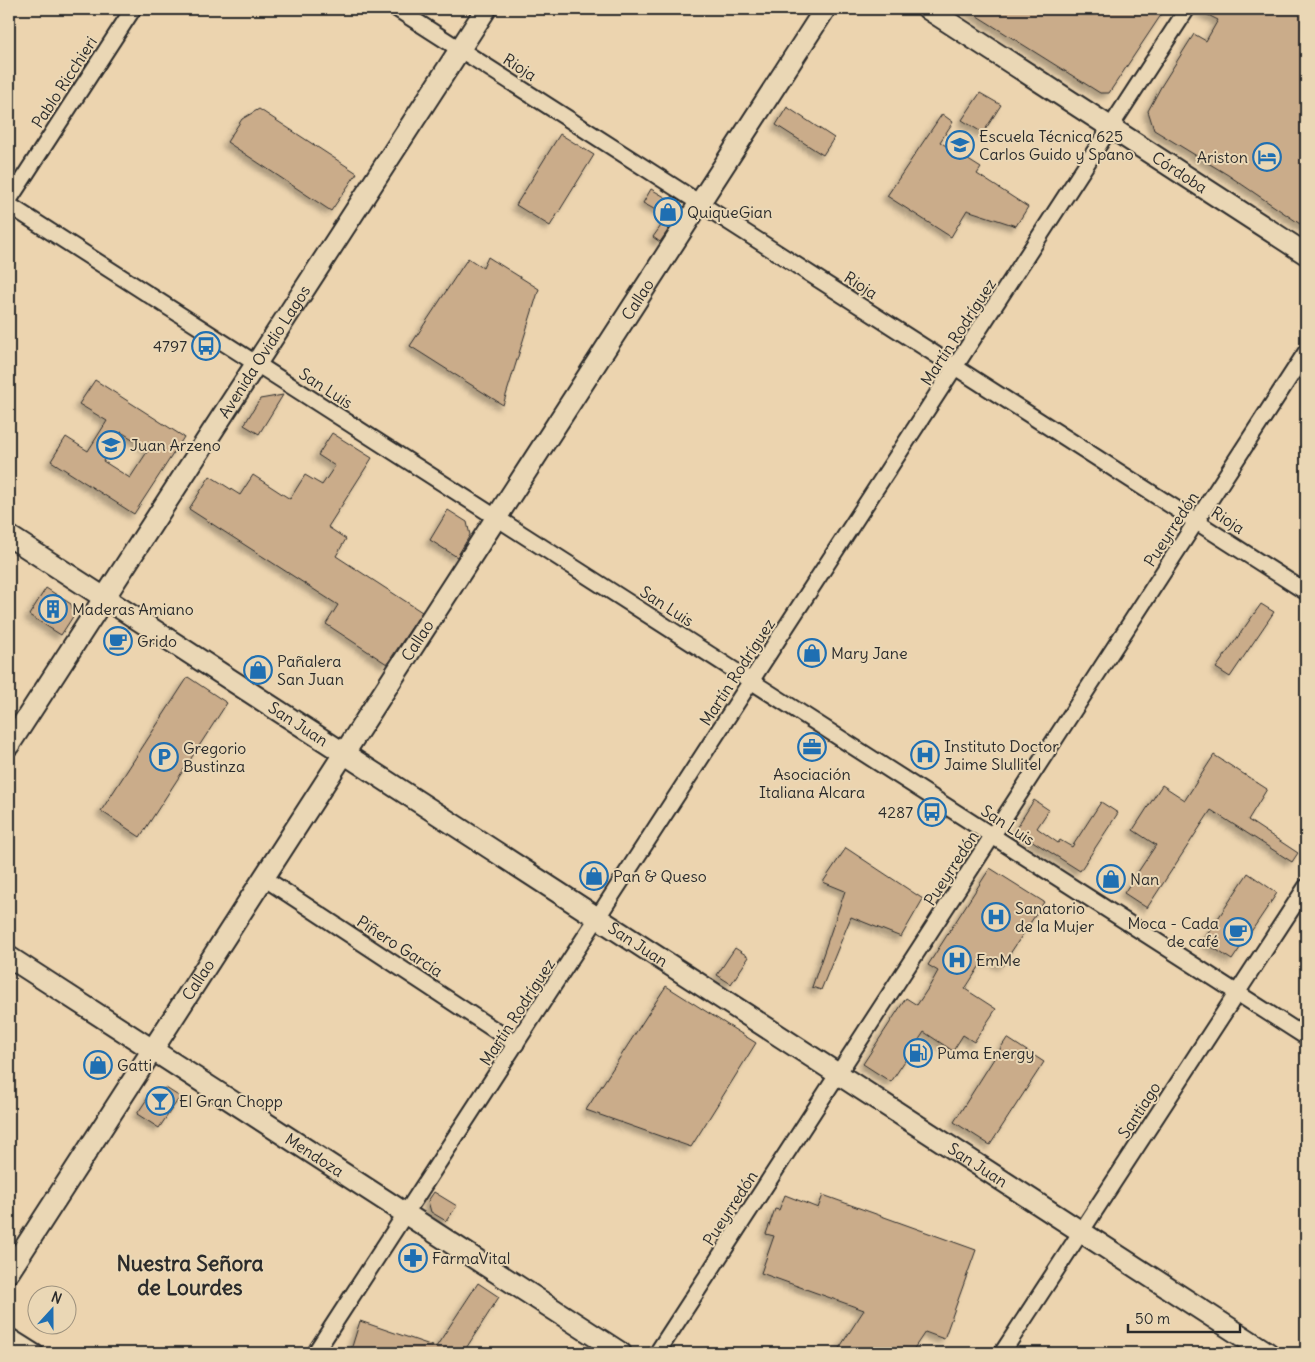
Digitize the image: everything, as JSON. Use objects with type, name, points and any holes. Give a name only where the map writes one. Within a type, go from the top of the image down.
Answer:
[{"type":"main road","name":"Avenida Ovidio Lagos","points":[[9,745],[486,9]]},
{"type":"main road","name":"Callao","points":[[9,1272],[825,9]]},
{"type":"main road","name":"Córdoba","points":[[928,9],[1306,254]]},
{"type":"main road","name":"San Juan","points":[[9,536],[1268,1353]]},
{"type":"main road","name":"Mendoza","points":[[9,957],[621,1353]]},
{"type":"street","name":"Pablo Ricchieri","points":[[9,200],[133,9]]},
{"type":"street","name":"Rioja","points":[[397,9],[1306,592]]},
{"type":"street","name":"Martín Rodríguez","points":[[315,1353],[1112,128],[1187,9]]},
{"type":"street","name":"San Luis","points":[[9,205],[1306,1037]]},
{"type":"street","name":"Pueyrredón","points":[[657,1353],[1306,352]]},
{"type":"street","name":"Piñero García","points":[[264,878],[516,1044]]},
{"type":"street","name":"Santiago","points":[[1002,1353],[1306,886]]},
{"type":"street","points":[[9,1336],[36,1353]]},
{"type":"building","points":[[966,9],[1165,9],[1109,93],[1100,93]]},
{"type":"building","points":[[1196,9],[1306,9],[1306,228],[1228,175],[1154,130],[1148,111],[1162,85],[1194,34],[1206,41],[1218,20]]},
{"type":"building","points":[[980,93],[1001,105],[983,133],[962,120]]},
{"type":"building","points":[[787,107],[834,138],[823,155],[776,125]]},
{"type":"building","points":[[259,109],[357,173],[331,211],[227,142],[242,119]]},
{"type":"building","points":[[942,114],[953,122],[940,142],[981,168],[977,174],[1028,207],[1016,226],[967,210],[951,237],[887,196]]},
{"type":"building","points":[[560,134],[594,155],[550,226],[516,205]]},
{"type":"building","points":[[651,189],[677,204],[679,214],[660,242],[653,237],[663,223],[661,213],[643,203]]},
{"type":"building","points":[[488,257],[539,289],[503,405],[410,346],[468,258],[483,268]]},
{"type":"building","name":"Juan Arzeno","points":[[95,380],[184,437],[134,514],[51,461],[66,437],[88,451],[107,421],[79,404]],"holes":[[[121,432],[149,449],[130,478],[103,461]]]},
{"type":"building","points":[[283,395],[259,434],[244,425],[260,399]]},
{"type":"building","points":[[332,433],[372,458],[328,527],[346,539],[336,556],[422,612],[387,664],[326,624],[338,605],[189,509],[210,476],[240,495],[253,475],[290,499],[305,475],[322,485],[335,466],[318,455]]},
{"type":"building","points":[[448,510],[467,522],[470,535],[457,557],[430,540]]},
{"type":"building","name":"Maderas Amiano","points":[[46,588],[71,604],[74,615],[61,635],[29,615]]},
{"type":"building","points":[[1261,604],[1274,612],[1230,677],[1216,668]]},
{"type":"building","name":"Gregorio Bustinza","points":[[188,677],[227,703],[140,837],[101,811]]},
{"type":"building","points":[[1214,755],[1267,789],[1248,820],[1298,853],[1292,862],[1211,810],[1147,908],[1124,893],[1156,845],[1133,830],[1162,785],[1185,800]]},
{"type":"building","points":[[1034,800],[1049,810],[1037,828],[1058,843],[1060,840],[1072,847],[1101,802],[1118,813],[1080,871],[1015,830]]},
{"type":"building","points":[[846,848],[923,899],[901,937],[851,917],[821,990],[812,987],[845,891],[823,882]]},
{"type":"building","points":[[990,868],[1044,902],[1002,966],[986,956],[965,989],[996,1009],[974,1042],[963,1035],[953,1051],[924,1032],[891,1082],[863,1064],[906,998],[917,1005],[929,987],[938,971],[928,965]]},
{"type":"building","points":[[1248,873],[1277,893],[1232,960],[1203,941]]},
{"type":"building","points":[[735,948],[749,957],[731,984],[717,975]]},
{"type":"building","points":[[666,986],[756,1043],[691,1147],[586,1110]]},
{"type":"building","points":[[1007,1038],[1044,1062],[990,1145],[954,1122]]},
{"type":"building","points":[[166,1088],[180,1097],[159,1128],[137,1114],[153,1090]]},
{"type":"building","points":[[434,1192],[457,1206],[446,1221],[431,1212],[428,1201]]},
{"type":"building","points":[[785,1195],[818,1208],[823,1195],[976,1250],[944,1339],[925,1332],[911,1353],[836,1353],[864,1310],[761,1273],[774,1236],[766,1234],[775,1209],[779,1210]]},
{"type":"building","points":[[478,1283],[499,1297],[463,1353],[350,1353],[360,1321],[436,1347]]},
{"type":"place","name":"Escuela Técnica 625 Carlos Guido y Spano","points":[[960,145]]},
{"type":"place","name":"Ariston","points":[[1267,157]]},
{"type":"place","name":"QuiqueGian","points":[[668,212]]},
{"type":"place","name":"4797","points":[[206,346]]},
{"type":"place","name":"Juan Arzeno","points":[[111,445]]},
{"type":"place","name":"Maderas Amiano","points":[[53,609]]},
{"type":"place","name":"Grido","points":[[118,641]]},
{"type":"place","name":"Mary Jane","points":[[812,653]]},
{"type":"place","name":"Pañalera San Juan","points":[[258,670]]},
{"type":"place","name":"Asociación Italiana Alcara","points":[[812,747]]},
{"type":"place","name":"Instituto Doctor Jaime Slullitel","points":[[925,755]]},
{"type":"place","name":"Gregorio Bustinza","points":[[164,757]]},
{"type":"place","name":"4287","points":[[932,812]]},
{"type":"place","name":"Pan & Queso","points":[[594,876]]},
{"type":"place","name":"Nan","points":[[1111,879]]},
{"type":"place","name":"Sanatorio de la Mujer","points":[[996,917]]},
{"type":"place","name":"Moca - Cada de café","points":[[1238,932]]},
{"type":"place","name":"EmMe","points":[[957,960]]},
{"type":"place","name":"Puma Energy","points":[[918,1053]]},
{"type":"place","name":"Gatti","points":[[98,1065]]},
{"type":"place","name":"El Gran Chopp","points":[[160,1101]]},
{"type":"place","name":"FarmaVital","points":[[413,1258]]},
{"type":"district","name":"Nuestra Señora de Lourdes","points":[[190,1275]]}]
